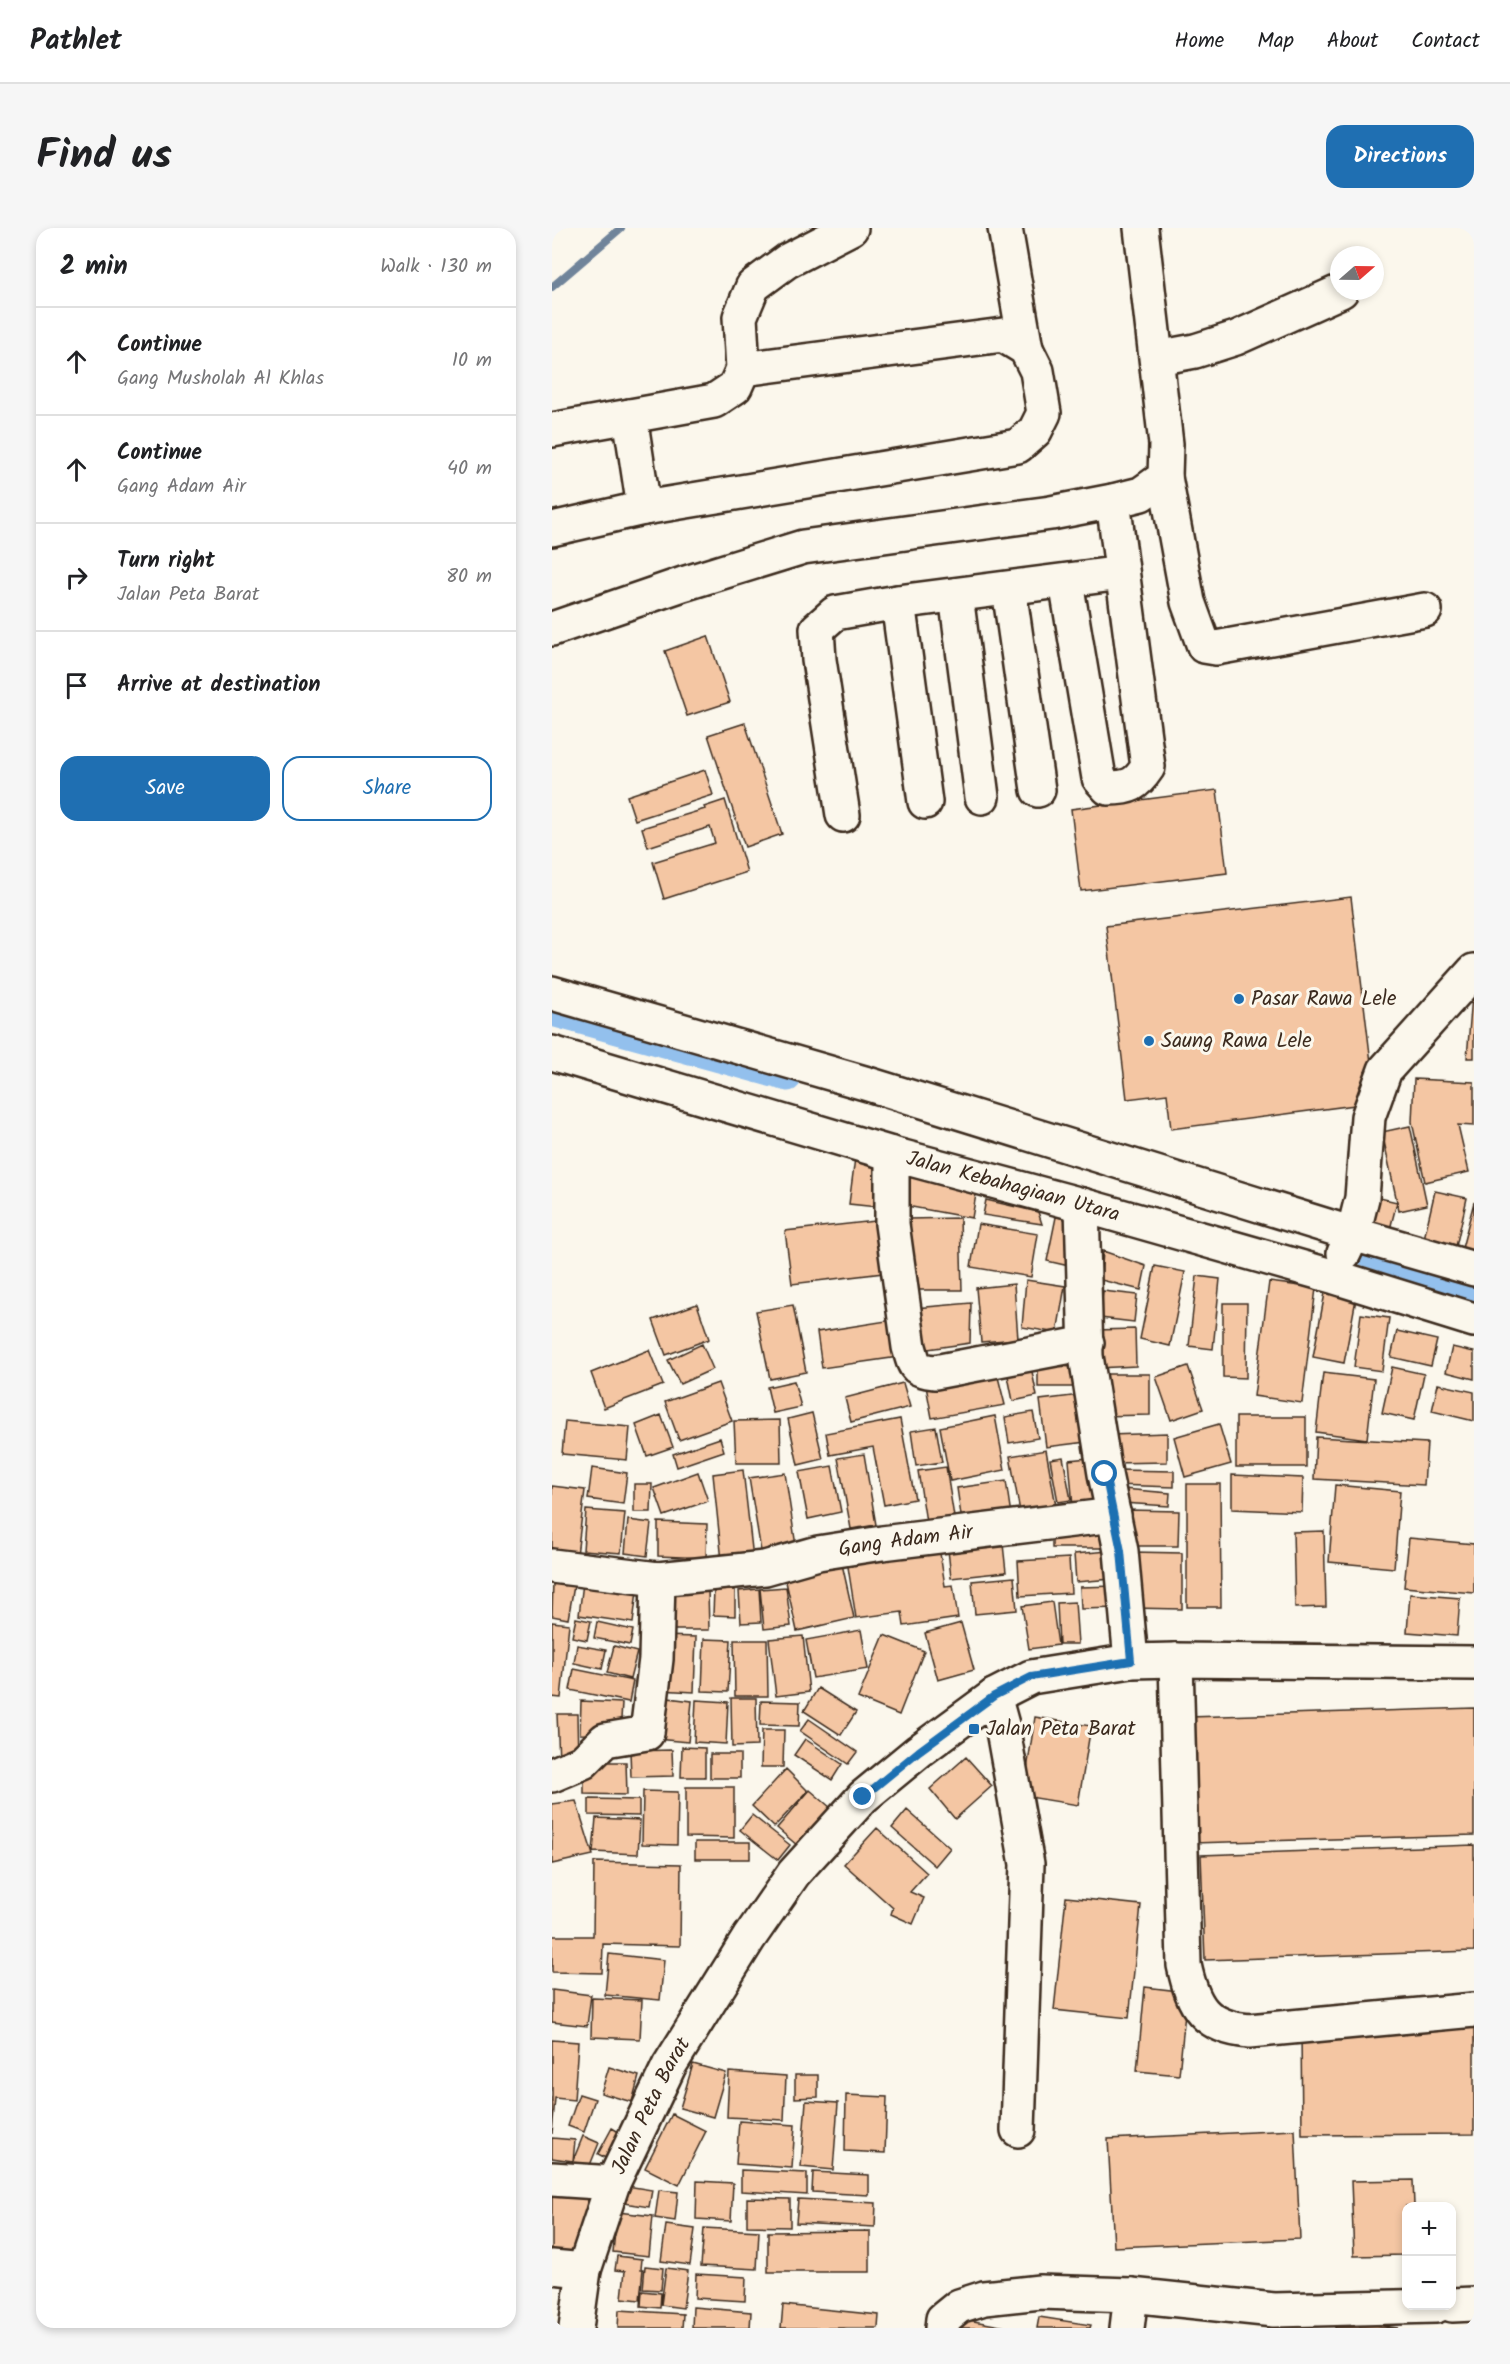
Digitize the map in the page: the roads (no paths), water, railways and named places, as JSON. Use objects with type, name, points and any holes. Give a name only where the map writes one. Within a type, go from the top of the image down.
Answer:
[{"type":"street","points":[[552,430],[714,401],[735,387],[743,369],[740,317],[753,286],[787,261],[851,228]]},
{"type":"street","points":[[552,529],[644,508],[1018,446],[1035,431],[1044,413],[1036,371],[1026,349],[1005,228]]},
{"type":"street","points":[[1141,228],[1166,444],[1165,477],[1188,602],[1204,646],[1216,648],[1425,610]]},
{"type":"street","points":[[1157,358],[1195,351],[1236,338],[1330,296]]},
{"type":"street","points":[[743,369],[1003,335],[1026,349]]},
{"type":"street","points":[[630,416],[644,508]]},
{"type":"street","points":[[552,629],[683,584],[803,547],[1050,513],[1113,501],[1141,494],[1165,477]]},
{"type":"street","points":[[1066,582],[1100,778],[1108,788],[1126,788],[1139,780],[1148,767],[1113,501]]},
{"type":"street","points":[[843,815],[819,660],[818,629],[835,613],[898,602],[1122,573]]},
{"type":"street","points":[[1009,588],[1038,790]]},
{"type":"street","points":[[956,595],[982,797]]},
{"type":"street","points":[[898,602],[925,802]]},
{"type":"street","points":[[1336,1274],[1352,1236],[1362,1198],[1368,1117],[1385,1070],[1474,971]]},
{"type":"street","points":[[552,993],[902,1094],[1352,1236],[1474,1269]]},
{"type":"street","name":"Jalan Kebahagiaan Utara","points":[[552,1053],[892,1154],[1336,1274],[1474,1320]]},
{"type":"street","points":[[892,1154],[892,1224],[909,1347],[915,1367],[920,1371],[935,1372],[1087,1343]]},
{"type":"street","points":[[1082,1205],[1086,1356],[1103,1462],[1121,1551],[1131,1661]]},
{"type":"street","name":"Gang Adam Air","points":[[552,1566],[658,1578],[765,1568],[819,1553],[882,1543],[1114,1515]]},
{"type":"street","points":[[552,1775],[583,1762],[605,1740],[647,1733],[656,1659],[658,1578]]},
{"type":"street","points":[[1176,1660],[1184,1965],[1193,1996],[1206,2017],[1227,2029],[1249,2031],[1474,2010]]},
{"type":"street","name":"Jalan Peta Barat","points":[[576,2328],[584,2270],[613,2183],[669,2066],[749,1938],[794,1873],[863,1797],[919,1751],[994,1696],[1031,1677],[1131,1661],[1474,1663]]},
{"type":"street","points":[[994,1696],[1002,1725],[1028,1864],[1018,2130]]},
{"type":"street","points":[[552,2179],[613,2183]]},
{"type":"street","points":[[552,2267],[584,2270]]},
{"type":"street","points":[[942,2328],[943,2319],[959,2306],[984,2298],[1040,2292],[1131,2295],[1274,2310],[1318,2318],[1402,2309]]},
{"type":"street","points":[[1127,2328],[1131,2295]]},
{"type":"street","points":[[1456,2305],[1474,2304]]},
{"type":"waterway","points":[[552,287],[621,228]]},
{"type":"waterway","points":[[552,1013],[788,1078]]},
{"type":"waterway","points":[[1367,1253],[1474,1288]]},
{"type":"place","name":"Pasar Rawa Lele","points":[[1239,999]]},
{"type":"place","name":"Saung Rawa Lele","points":[[1149,1041]]},
{"type":"place","name":"Jalan Peta Barat","points":[[974,1729]]}]
